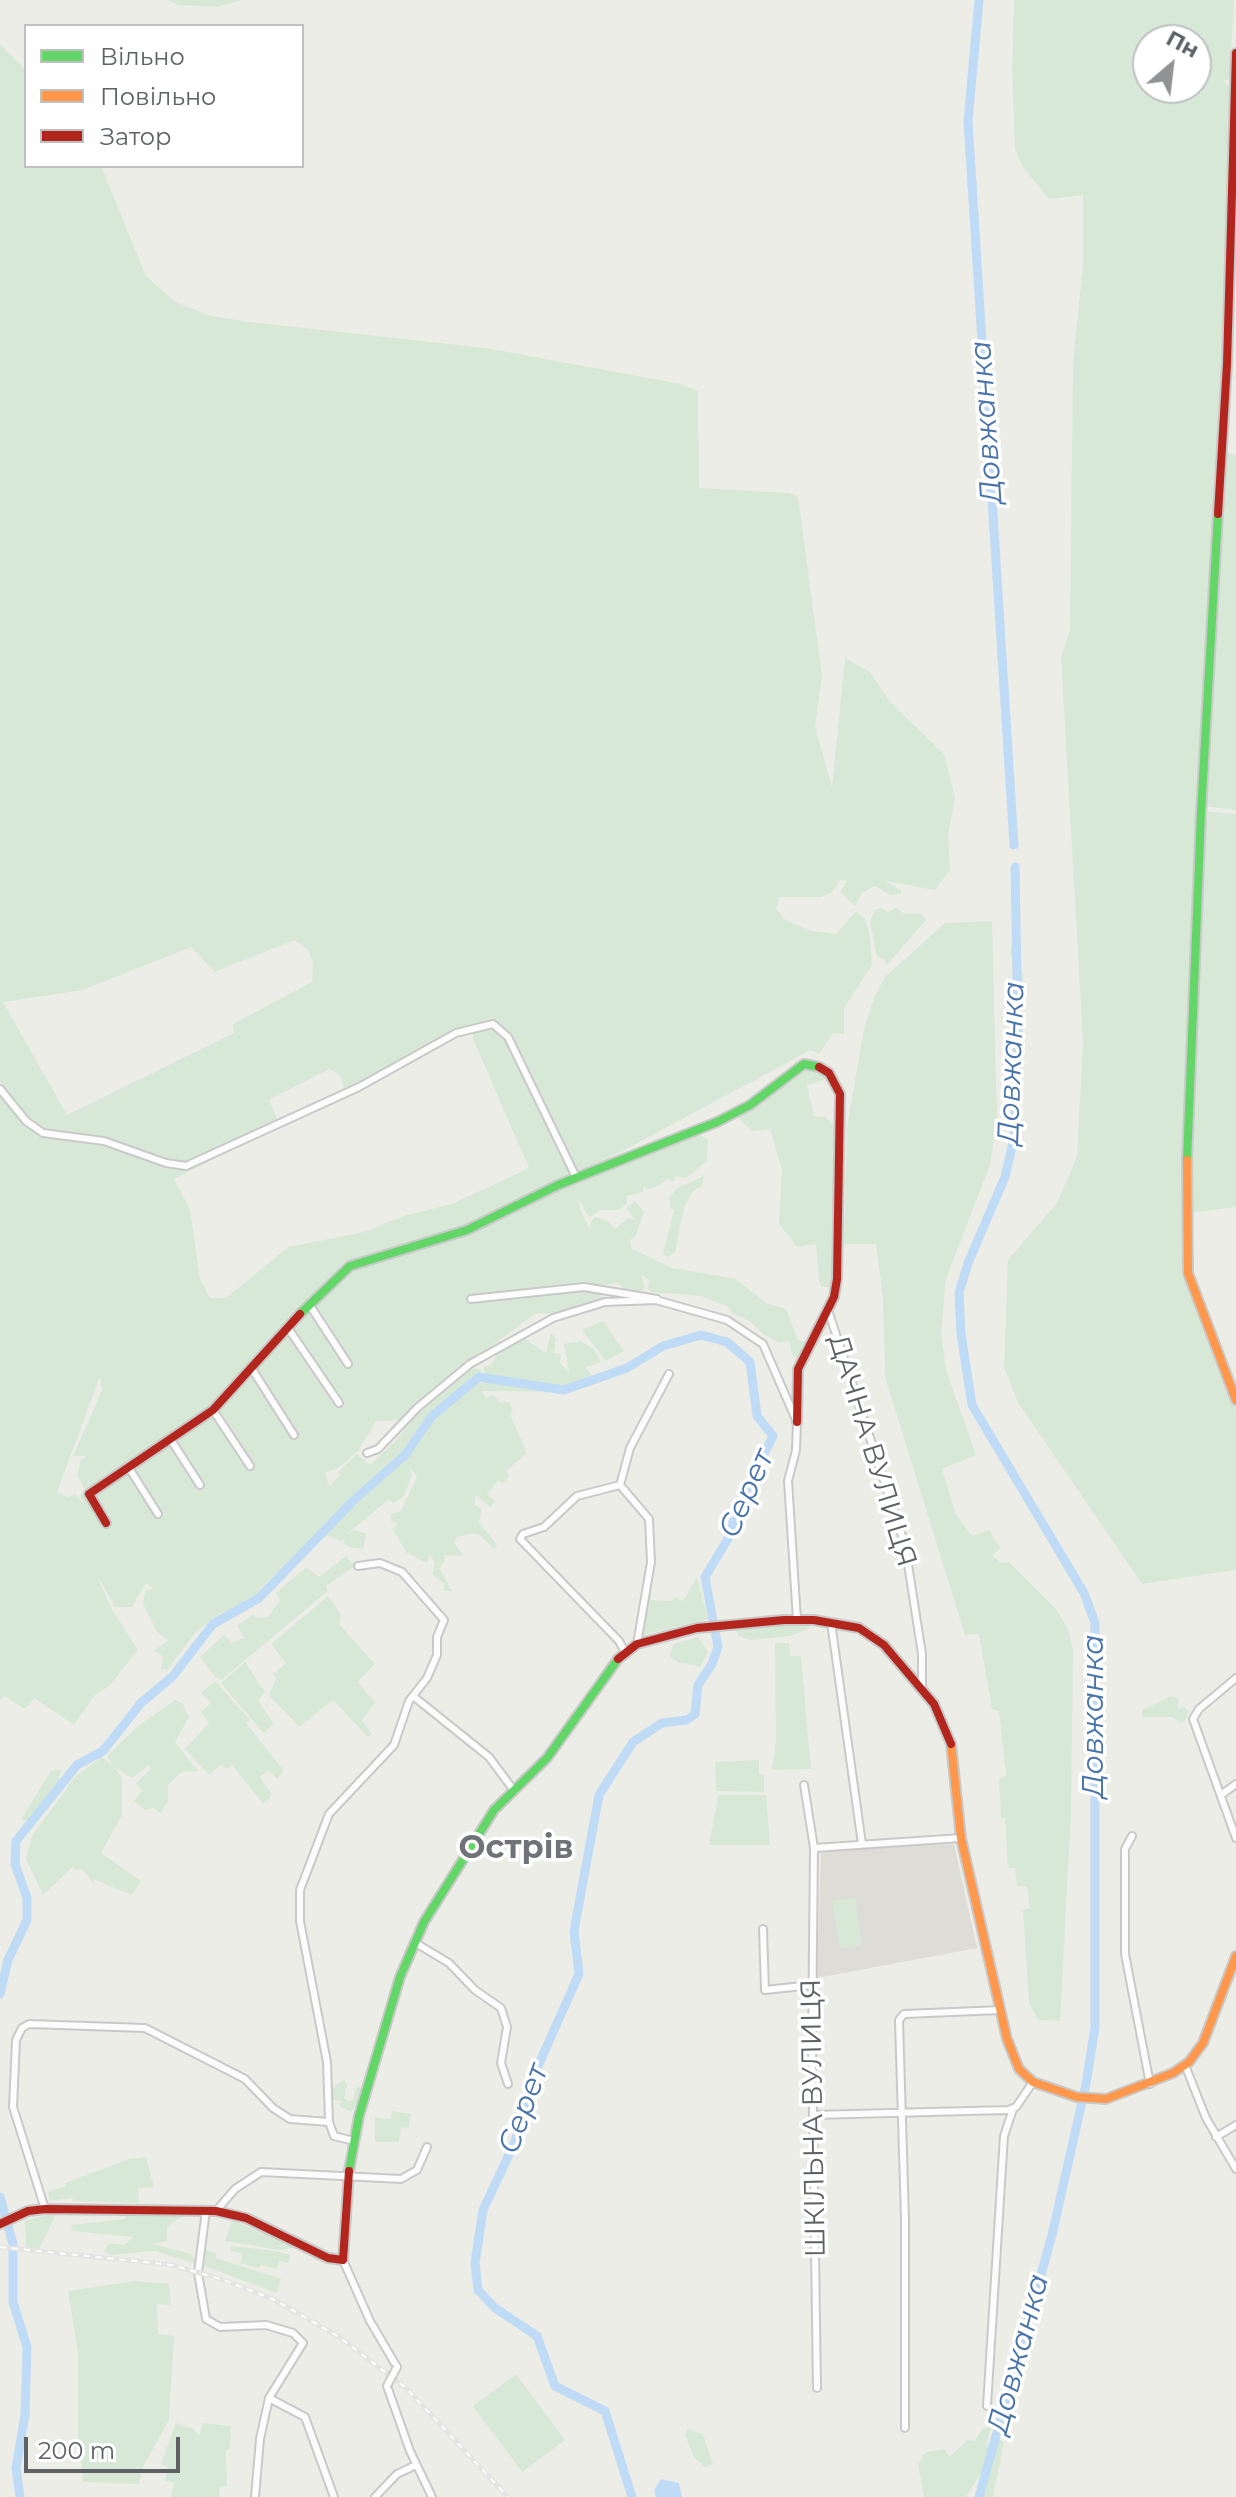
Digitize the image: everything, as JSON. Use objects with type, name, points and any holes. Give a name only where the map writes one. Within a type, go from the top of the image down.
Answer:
[{"type":"street","points":[[1236,53],[1227,364],[1186,1189],[1191,1284],[1236,1400]]},
{"type":"street","points":[[0,1089],[26,1121],[43,1133],[104,1141],[166,1163],[186,1166],[359,1087],[456,1033],[493,1024],[508,1037],[576,1177]]},
{"type":"street","points":[[106,1523],[89,1494],[213,1410],[309,1304],[354,1264],[467,1230],[576,1177],[733,1114],[804,1064],[822,1066],[837,1082],[840,1094],[837,1279],[828,1310],[795,1381],[796,1450],[788,1481],[797,1620]]},
{"type":"street","points":[[471,1299],[584,1287],[652,1296],[727,1320],[758,1339],[767,1350],[797,1422]]},
{"type":"street","points":[[367,1453],[378,1449],[417,1408],[470,1364],[524,1332],[553,1318],[605,1302],[664,1302]]},
{"type":"street","points":[[309,1304],[348,1364]]},
{"type":"street","name":"ДАЧНА ВУЛИЦЯ","points":[[828,1310],[905,1545],[922,1654],[922,1688]]},
{"type":"street","points":[[288,1328],[339,1403]]},
{"type":"street","points":[[252,1369],[294,1435]]},
{"type":"street","points":[[620,1485],[630,1448],[669,1374]]},
{"type":"street","points":[[213,1410],[250,1466]]},
{"type":"street","points":[[171,1440],[200,1485]]},
{"type":"street","points":[[129,1468],[158,1514]]},
{"type":"street","points":[[620,1485],[577,1496],[544,1527],[520,1536],[524,1545],[597,1618],[625,1652]]},
{"type":"street","points":[[620,1485],[640,1504],[651,1528],[651,1562],[637,1644]]},
{"type":"street","points":[[354,2141],[334,2136],[329,2122],[327,2062],[300,1921],[300,1890],[329,1814],[394,1745],[413,1696],[437,1655],[437,1637],[444,1620],[402,1572],[380,1563],[358,1566]]},
{"type":"street","points":[[432,2497],[416,2465],[387,2386],[397,2367],[370,2321],[343,2260],[348,2176],[354,2141],[374,2058],[414,1942],[454,1871],[512,1788],[547,1758],[602,1678],[625,1652],[637,1644],[732,1622],[831,1622],[871,1634],[922,1688],[944,1720],[950,1738],[961,1838],[1001,2010],[1013,2058],[1033,2082],[1077,2097],[1106,2099],[1150,2084],[1185,2065],[1211,2029],[1236,1956]]},
{"type":"street","points":[[831,1622],[862,1844]]},
{"type":"street","points":[[1236,1678],[1199,1709],[1193,1719],[1236,1838]]},
{"type":"street","points":[[413,1696],[489,1757],[512,1788]]},
{"type":"street","points":[[1221,1795],[1236,1784]]},
{"type":"street","name":"ШКІЛЬНА ВУЛИЦЯ","points":[[804,1785],[814,1848],[812,1985],[817,2388]]},
{"type":"street","points":[[1132,1836],[1125,1849],[1125,1954],[1150,2084]]},
{"type":"street","points":[[814,1848],[961,1838]]},
{"type":"street","points":[[763,1929],[765,1990],[812,1985]]},
{"type":"street","points":[[414,1942],[449,1963],[475,1990],[501,2008],[507,2027],[501,2063],[508,2084]]},
{"type":"street","points":[[905,2428],[902,2017],[1001,2010]]},
{"type":"street","points":[[45,2209],[13,2107],[16,2040],[22,2028],[29,2024],[145,2028],[245,2079],[273,2108],[290,2119],[329,2122]]},
{"type":"street","points":[[1185,2065],[1216,2137],[1236,2169]]},
{"type":"street","points":[[987,2406],[1004,2136],[1013,2109],[1033,2082]]},
{"type":"street","points":[[813,2115],[1013,2109]]},
{"type":"street","points":[[1216,2137],[1236,2125]]},
{"type":"street","points":[[255,2497],[260,2439],[269,2398],[299,2352],[302,2339],[266,2325],[220,2327],[206,2319],[198,2273],[211,2211],[235,2189],[261,2172],[409,2177],[423,2162],[427,2147]]},
{"type":"street","points":[[0,2224],[28,2211],[45,2209],[211,2211],[246,2218],[328,2258],[343,2260]]},
{"type":"street","points":[[269,2398],[305,2417],[334,2497]]},
{"type":"street","points":[[375,2497],[397,2474],[416,2465]]},
{"type":"shaded area","points":[[954,1844],[977,1948],[817,1978],[821,1851]]},
{"type":"green space","points":[[167,0],[242,0],[218,7],[178,5]]},
{"type":"green space","points":[[1014,0],[1234,0],[1230,79],[1223,81],[1230,86],[1227,308],[1185,1242],[1195,1299],[1236,1411],[1236,1570],[1142,1584],[1019,1404],[1004,1368],[1008,1260],[1057,1203],[1077,1157],[1083,1042],[1061,657],[1070,630],[1073,362],[1083,265],[1083,195],[1049,199],[1022,166],[1015,149],[1012,67]]},
{"type":"green space","points":[[0,44],[24,68],[24,168],[102,168],[146,276],[175,302],[211,316],[486,348],[681,384],[698,391],[699,488],[788,493],[798,497],[822,675],[815,727],[832,787],[845,658],[870,672],[890,702],[944,754],[955,797],[948,836],[950,870],[935,890],[885,881],[901,890],[901,894],[890,895],[875,886],[862,893],[855,906],[840,892],[847,881],[840,880],[832,892],[821,897],[780,897],[776,908],[784,919],[811,931],[836,934],[855,912],[864,917],[869,930],[872,965],[844,1008],[844,1034],[833,1033],[819,1054],[811,1050],[574,1177],[604,1171],[691,1137],[699,1135],[708,1139],[707,1161],[686,1178],[675,1176],[674,1182],[668,1179],[656,1187],[647,1189],[644,1186],[643,1192],[627,1196],[627,1204],[619,1210],[601,1210],[589,1217],[578,1198],[580,1209],[591,1231],[590,1223],[595,1217],[608,1221],[615,1229],[628,1218],[635,1220],[626,1208],[635,1201],[644,1212],[635,1237],[630,1240],[632,1249],[673,1268],[736,1279],[766,1303],[786,1309],[798,1340],[807,1342],[799,1360],[792,1355],[789,1341],[779,1343],[763,1334],[749,1321],[732,1313],[727,1306],[701,1296],[651,1292],[647,1288],[650,1281],[641,1274],[645,1288],[638,1293],[628,1294],[619,1283],[579,1288],[600,1292],[604,1298],[557,1314],[536,1313],[450,1377],[403,1420],[376,1421],[358,1451],[338,1468],[325,1473],[329,1486],[340,1475],[338,1472],[357,1454],[370,1465],[399,1437],[421,1405],[470,1368],[480,1369],[482,1373],[472,1377],[468,1386],[494,1380],[565,1388],[592,1386],[565,1392],[482,1391],[485,1398],[494,1395],[500,1403],[509,1402],[513,1411],[510,1414],[527,1453],[506,1471],[509,1476],[503,1483],[498,1481],[487,1494],[495,1502],[490,1507],[476,1495],[474,1505],[482,1508],[479,1522],[497,1545],[494,1549],[477,1533],[456,1537],[455,1544],[464,1556],[444,1555],[445,1561],[439,1568],[452,1591],[443,1591],[445,1584],[432,1574],[435,1563],[430,1555],[427,1563],[407,1553],[392,1528],[398,1524],[391,1521],[390,1514],[401,1511],[417,1477],[409,1466],[412,1475],[403,1497],[394,1503],[388,1500],[347,1534],[354,1530],[366,1534],[363,1549],[349,1547],[343,1543],[345,1538],[341,1541],[326,1535],[327,1528],[341,1519],[357,1497],[341,1508],[287,1568],[271,1577],[253,1598],[216,1616],[196,1632],[167,1670],[161,1669],[163,1656],[154,1651],[168,1640],[157,1632],[143,1603],[145,1592],[153,1588],[146,1583],[132,1607],[115,1607],[97,1575],[111,1608],[138,1650],[109,1686],[95,1695],[74,1725],[34,1698],[25,1709],[4,1696],[0,1700],[0,1088],[19,1112],[0,1081]],"holes":[[[294,940],[308,950],[313,963],[312,982],[233,1024],[234,1033],[67,1115],[3,1002],[83,990],[191,947],[215,972]],[[473,1029],[473,1039],[529,1168],[452,1204],[407,1215],[360,1233],[288,1247],[226,1298],[210,1298],[200,1279],[190,1209],[174,1179],[280,1126],[269,1100],[329,1069],[340,1075],[346,1093]],[[100,1376],[102,1390],[73,1456],[86,1456],[81,1460],[77,1475],[85,1490],[80,1495],[84,1504],[75,1494],[68,1497],[57,1492]],[[461,1390],[432,1416],[411,1442],[412,1448],[406,1455],[361,1494],[380,1473],[390,1468],[429,1413]]]},
{"type":"green space","points":[[1225,453],[1236,455],[1236,810],[1204,806]]},
{"type":"green space","points":[[1205,811],[1236,814],[1236,1207],[1189,1213]]},
{"type":"green space","points":[[882,908],[888,912],[896,908],[903,913],[922,914],[926,920],[887,965],[884,959],[877,957],[870,922],[874,910]]},
{"type":"green space","points":[[992,921],[997,1120],[990,1165],[946,1279],[941,1333],[946,1370],[976,1455],[942,1469],[956,1515],[972,1536],[989,1530],[1001,1548],[992,1555],[1001,1563],[1009,1562],[1056,1609],[1068,1629],[1073,1650],[1071,1814],[1060,2021],[1038,2020],[1029,2003],[1023,1910],[1030,1908],[1027,1886],[1017,1886],[1015,1868],[1008,1868],[1005,1818],[1001,1818],[999,1779],[1006,1776],[999,1711],[992,1709],[979,1634],[965,1635],[885,1377],[883,1298],[876,1244],[844,1244],[847,1127],[864,1029],[874,998],[885,977],[945,923]]},
{"type":"green space","points":[[1014,932],[1021,940],[1019,966],[1024,975],[1019,995],[1012,978],[1016,968],[1010,953]]},
{"type":"green space","points":[[807,1068],[816,1068],[830,1078],[807,1085],[814,1116],[826,1117],[837,1130],[831,1287],[822,1287],[819,1282],[816,1244],[797,1247],[779,1224],[782,1170],[770,1129],[752,1131],[737,1117]]},
{"type":"green space","points":[[704,1176],[702,1186],[693,1191],[684,1207],[675,1253],[667,1257],[663,1254],[674,1210],[670,1208],[669,1198],[677,1188]]},
{"type":"green space","points":[[603,1321],[624,1351],[606,1361],[582,1330]]},
{"type":"green space","points":[[551,1333],[556,1338],[554,1353],[561,1354],[560,1363],[569,1372],[564,1344],[581,1341],[594,1349],[601,1362],[585,1367],[594,1378],[567,1387],[485,1374],[483,1367],[491,1365],[502,1346],[522,1337],[546,1353]]},
{"type":"green space","points":[[346,1556],[355,1566],[326,1586],[328,1591],[221,1680],[215,1677],[200,1657],[224,1635],[231,1643],[244,1638],[237,1626],[253,1614],[257,1618],[268,1617],[280,1600],[276,1593],[306,1567],[319,1577]]},
{"type":"green space","points":[[697,1577],[708,1619],[642,1635],[648,1587],[651,1585],[651,1600],[672,1601],[675,1597],[683,1601]]},
{"type":"green space","points":[[328,1596],[341,1614],[339,1624],[375,1664],[358,1682],[375,1703],[362,1720],[372,1734],[368,1737],[333,1700],[299,1727],[269,1695],[276,1679],[273,1674],[286,1663],[271,1644]]},
{"type":"green space","points":[[784,1617],[810,1624],[810,1628],[791,1636],[750,1640],[739,1636],[735,1629],[744,1618]]},
{"type":"green space","points":[[698,1637],[708,1652],[700,1667],[678,1662],[669,1656],[674,1644]]},
{"type":"green space","points":[[775,1643],[789,1643],[790,1656],[801,1656],[811,1769],[772,1770],[776,1740]]},
{"type":"green space","points":[[245,1662],[265,1692],[258,1700],[274,1724],[263,1733],[221,1683]]},
{"type":"green space","points":[[215,1681],[250,1720],[246,1723],[284,1771],[277,1779],[268,1770],[260,1777],[272,1795],[263,1804],[232,1765],[226,1769],[220,1765],[209,1775],[185,1749],[209,1723],[201,1712],[211,1703],[201,1693]]},
{"type":"green space","points":[[1171,1696],[1179,1699],[1178,1709],[1184,1707],[1189,1712],[1185,1721],[1180,1723],[1173,1717],[1142,1717],[1142,1710]]},
{"type":"green space","points":[[175,1700],[182,1703],[189,1717],[175,1742],[198,1771],[181,1772],[168,1785],[168,1801],[161,1813],[154,1808],[145,1810],[134,1801],[142,1791],[136,1783],[151,1769],[149,1765],[132,1778],[115,1768],[122,1778],[122,1815],[101,1853],[141,1881],[132,1895],[95,1880],[93,1883],[82,1869],[77,1871],[73,1867],[43,1895],[26,1859],[32,1836],[75,1777],[102,1757],[113,1766],[107,1756],[138,1726]]},
{"type":"green space","points":[[759,1760],[759,1774],[764,1775],[764,1792],[716,1791],[715,1762]]},
{"type":"green space","points":[[61,1769],[59,1780],[33,1815],[25,1821],[21,1819],[51,1771]]},
{"type":"green space","points":[[718,1795],[766,1795],[770,1845],[709,1845]]},
{"type":"green space","points":[[855,1898],[862,1945],[840,1949],[832,1901]]},
{"type":"green space","points":[[344,2079],[347,2085],[344,2098],[348,2101],[353,2100],[356,2087],[364,2088],[360,2102],[351,2112],[339,2106],[342,2101],[333,2100],[330,2091]]},
{"type":"green space","points":[[392,2111],[411,2114],[409,2128],[401,2127],[399,2142],[375,2142],[375,2117],[390,2119]]},
{"type":"green space","points":[[146,2157],[154,2187],[138,2188],[139,2203],[74,2201],[72,2198],[49,2201],[48,2192],[65,2186],[65,2183],[129,2159]]},
{"type":"green space","points":[[186,2212],[167,2228],[167,2241],[153,2244],[191,2254],[197,2261],[193,2263],[155,2251],[111,2255],[103,2251],[109,2243],[124,2245],[133,2237],[73,2231],[71,2225],[125,2219],[127,2213]]},
{"type":"green space","points":[[56,2214],[39,2249],[26,2248],[25,2220]]},
{"type":"green space","points":[[232,2220],[293,2248],[279,2250],[225,2241]]},
{"type":"green space","points":[[231,2246],[277,2251],[290,2255],[289,2263],[279,2261],[277,2269],[240,2263],[243,2254],[230,2251]]},
{"type":"green space","points":[[206,2250],[216,2253],[216,2258],[281,2279],[277,2293],[204,2266]]},
{"type":"green space","points":[[135,2281],[169,2284],[171,2305],[157,2304],[158,2334],[174,2336],[169,2420],[143,2467],[139,2484],[83,2482],[78,2436],[78,2353],[68,2291]]},
{"type":"green space","points":[[516,2374],[565,2440],[522,2472],[473,2406]]},
{"type":"green space","points":[[176,2423],[194,2429],[199,2436],[203,2423],[231,2426],[230,2448],[226,2451],[227,2486],[220,2487],[219,2497],[171,2497],[174,2482],[165,2481],[168,2467],[161,2464]]},
{"type":"green space","points":[[991,2427],[986,2445],[998,2439],[1004,2442],[993,2497],[976,2497],[983,2470],[966,2497],[924,2497],[918,2465],[926,2452],[945,2449],[949,2457],[968,2440],[975,2441],[982,2429]]},
{"type":"green space","points":[[687,2429],[703,2434],[713,2464],[705,2467],[694,2457],[685,2435]]},
{"type":"water","points":[[661,2479],[679,2483],[682,2497],[656,2497],[654,2490]]},
{"type":"waterway","name":"Довжанка","points":[[979,0],[968,121],[1014,845]]},
{"type":"waterway","name":"Довжанка","points":[[979,2497],[1052,2235],[1086,2084],[1095,2027],[1095,1623],[1084,1593],[972,1405],[961,1334],[959,1293],[968,1263],[1005,1177],[1014,1138],[1018,1033],[1015,867]]},
{"type":"waterway","name":"Серет","points":[[0,1994],[8,1960],[27,1920],[27,1898],[15,1864],[16,1841],[77,1765],[103,1751],[141,1703],[173,1676],[213,1624],[259,1598],[354,1500],[405,1455],[432,1416],[479,1377],[564,1390],[627,1368],[663,1346],[701,1335],[727,1342],[750,1362],[757,1416],[773,1436],[736,1511],[729,1537],[705,1577],[718,1647],[712,1664],[698,1685],[695,1714],[687,1720],[662,1723],[633,1742],[599,1795],[574,1931],[579,1974],[534,2075],[515,2142],[483,2210],[475,2263],[478,2290],[495,2308],[537,2336],[555,2386],[605,2411],[632,2497]]},
{"type":"waterway","name":"Серет","points":[[0,2197],[13,2244],[13,2302],[27,2347],[25,2415],[16,2468],[20,2497]]},
{"type":"railway","points":[[0,2247],[172,2265],[224,2280],[275,2300],[339,2337],[405,2387],[508,2497]]},
{"type":"traffic: fast","points":[[1187,1160],[1201,813],[1218,514]]},
{"type":"traffic: fast","points":[[300,1314],[350,1266],[467,1230],[558,1185],[717,1122],[750,1105],[804,1064],[819,1067]]},
{"type":"traffic: fast","points":[[349,2171],[359,2116],[400,1977],[424,1922],[494,1810],[547,1758],[618,1659]]},
{"type":"traffic: slow","points":[[1187,1160],[1188,1273],[1236,1400]]},
{"type":"traffic: slow","points":[[951,1744],[961,1838],[1007,2039],[1019,2069],[1033,2082],[1077,2097],[1106,2099],[1173,2073],[1189,2062],[1203,2043],[1236,1956]]},
{"type":"traffic: jam","points":[[1218,514],[1227,364],[1236,53]]},
{"type":"traffic: jam","points":[[797,1422],[798,1369],[834,1297],[837,1279],[840,1094],[829,1073],[819,1067]]},
{"type":"traffic: jam","points":[[106,1523],[89,1494],[213,1410],[300,1314]]},
{"type":"traffic: jam","points":[[618,1659],[637,1644],[697,1628],[784,1620],[814,1620],[859,1628],[884,1645],[934,1704],[951,1744]]},
{"type":"traffic: jam","points":[[0,2224],[28,2211],[45,2209],[216,2211],[246,2218],[328,2258],[343,2260],[349,2171]]},
{"type":"district","name":"Острів","points":[[516,1849]]}]
